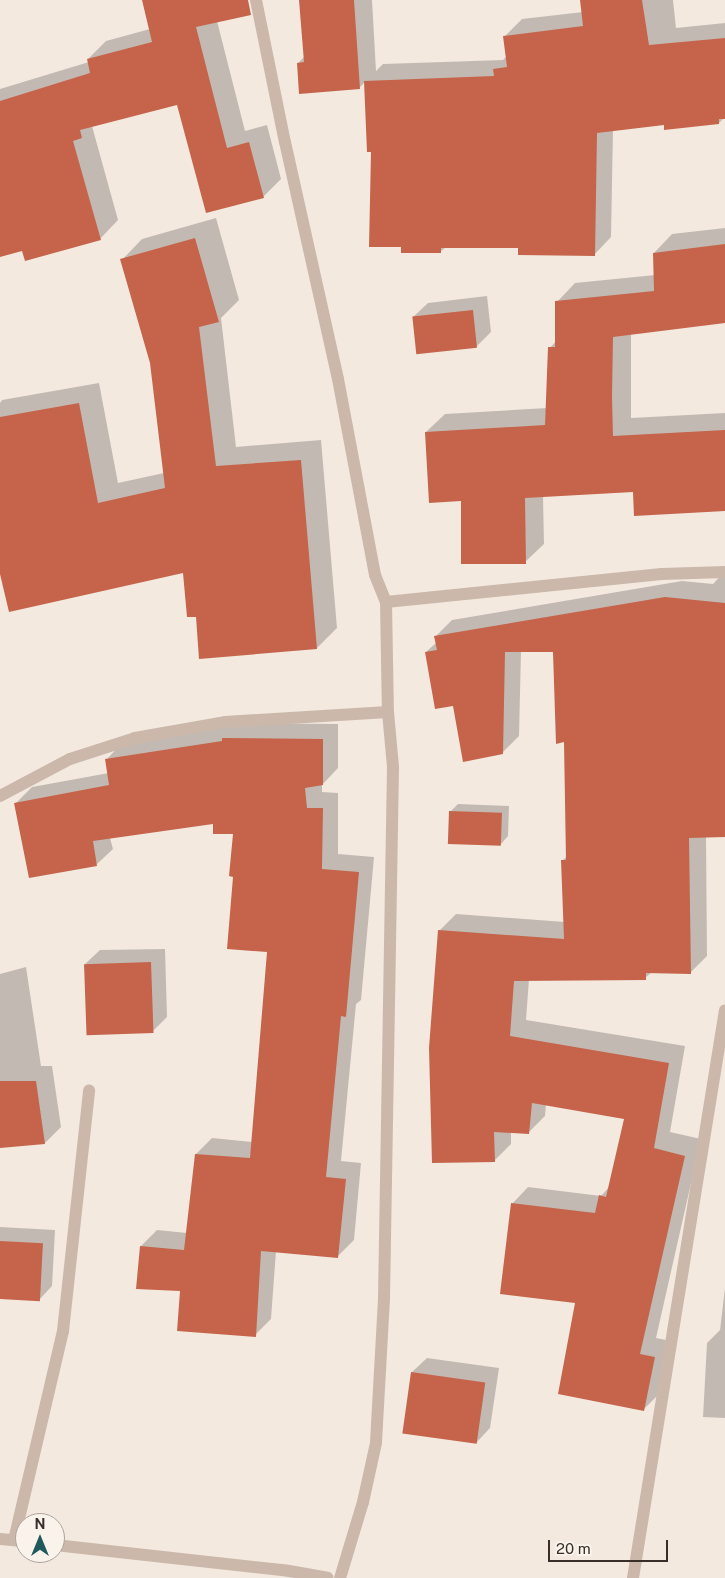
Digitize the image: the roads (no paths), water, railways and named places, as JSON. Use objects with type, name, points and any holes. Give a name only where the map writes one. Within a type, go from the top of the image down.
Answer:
[{"type":"street","points":[[256,0],[285,142],[338,379],[375,575],[386,602],[388,712],[393,767],[382,1328],[376,1443],[363,1502],[340,1578]]},
{"type":"street","points":[[386,602],[662,574],[725,572]]},
{"type":"street","points":[[0,796],[70,759],[135,738],[225,722],[388,712]]},
{"type":"street","points":[[633,1578],[725,1010]]},
{"type":"street","points":[[26,1513],[63,1331],[89,1090]]},
{"type":"street","points":[[0,1539],[15,1540]]},
{"type":"street","points":[[65,1546],[327,1578]]}]
